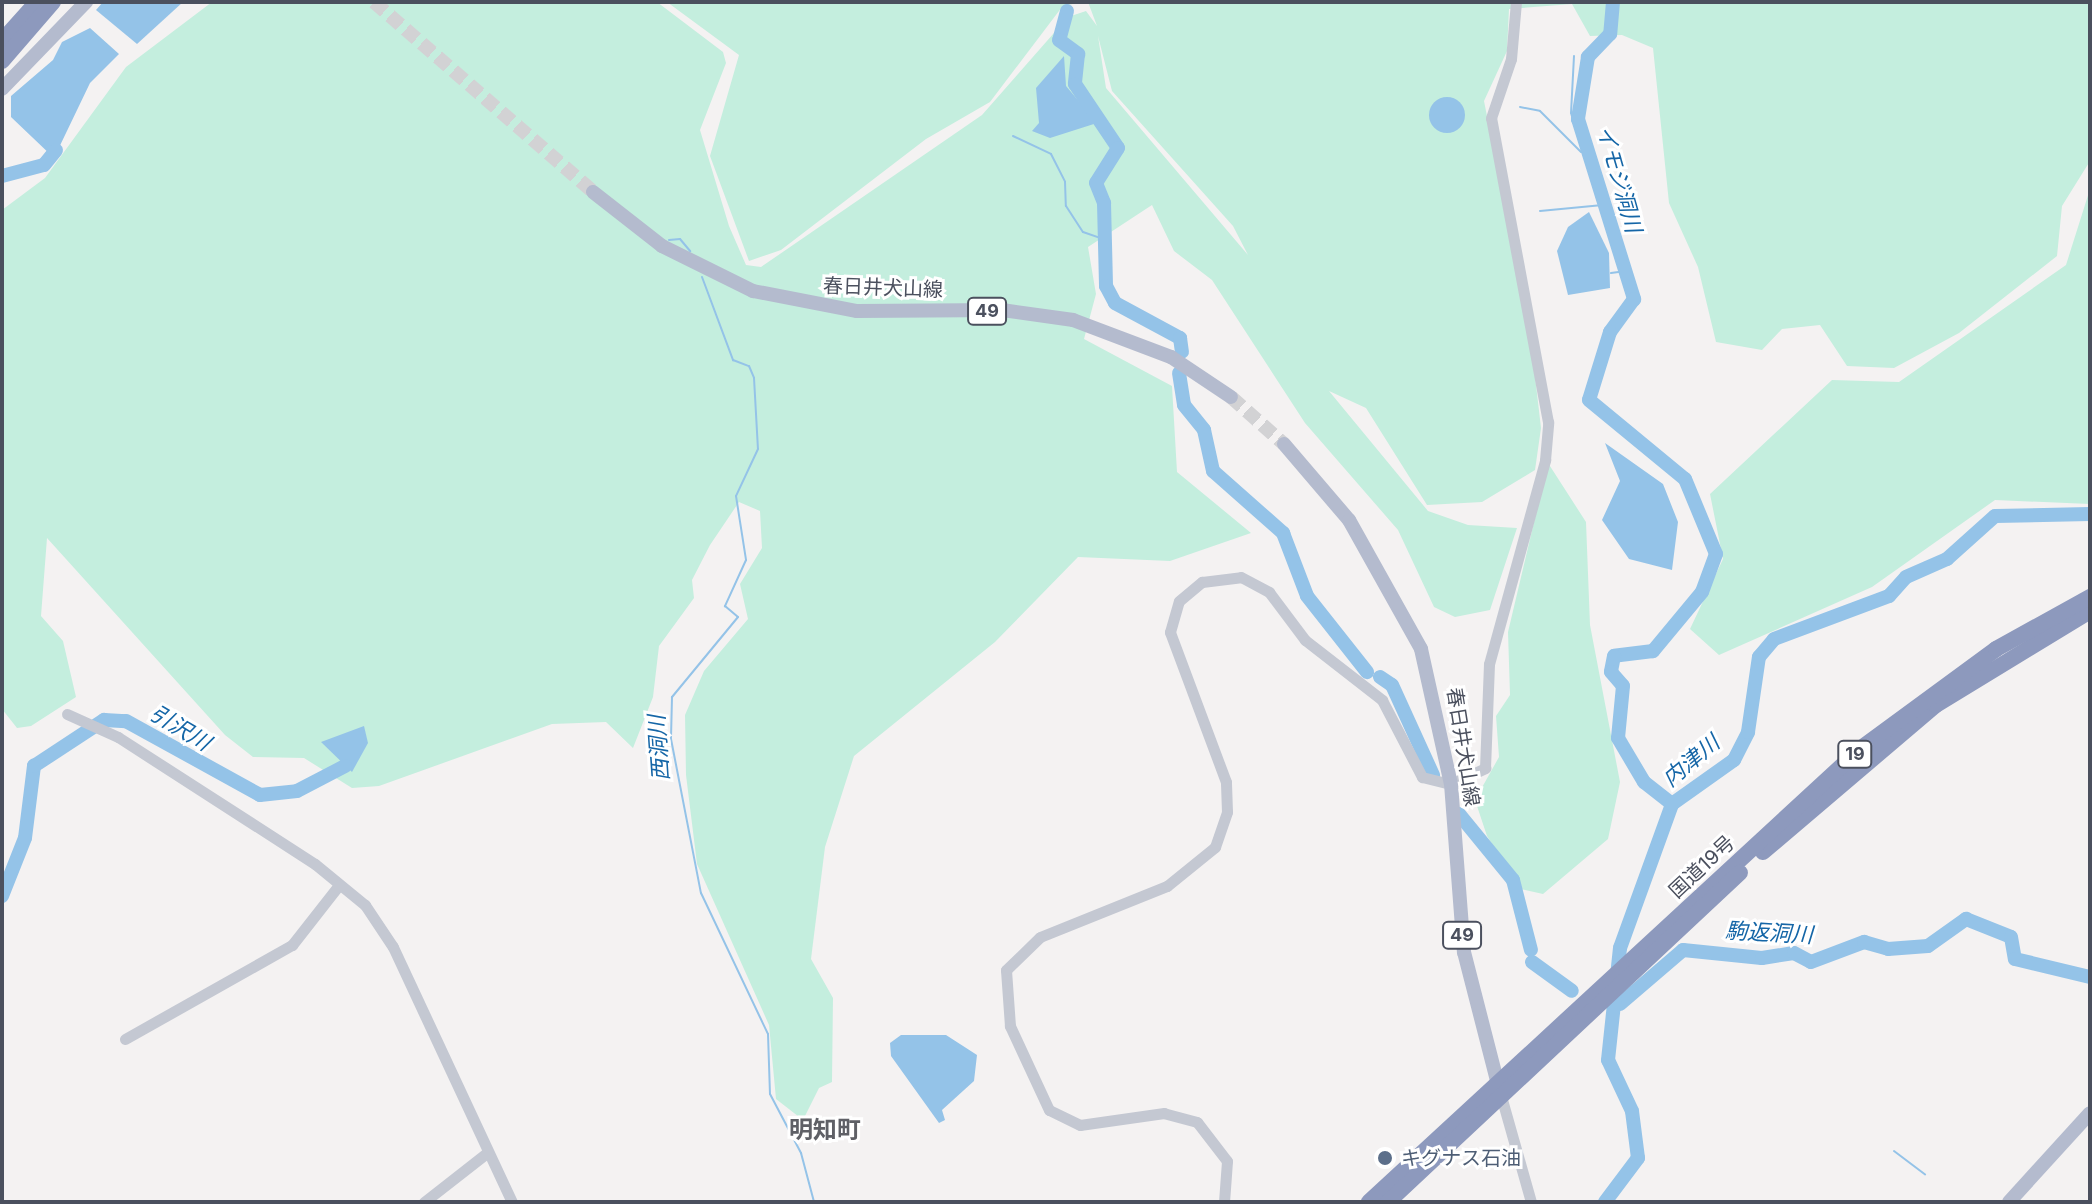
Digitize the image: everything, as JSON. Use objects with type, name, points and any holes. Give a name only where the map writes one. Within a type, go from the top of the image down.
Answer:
[{"type":"highway","points":[[2,41],[37,2]]},
{"type":"highway","points":[[2,61],[53,2]]},
{"type":"highway","name":"国道19号","points":[[1369,1202],[1603,1001],[1649,950],[1910,710],[2090,597]]},
{"type":"highway","name":"国道19号","points":[[1388,1202],[1603,984],[1649,950],[1936,705],[2090,611]]},
{"type":"main road","points":[[2,89],[86,2]]},
{"type":"main road","name":"春日井犬山線","points":[[593,192],[662,246],[727,281],[857,311],[1002,310],[1073,320],[1159,351],[1231,397]]},
{"type":"main road","name":"春日井犬山線","points":[[1284,444],[1349,520],[1402,606],[1436,697],[1451,784],[1464,952],[1499,1089]]},
{"type":"main road","points":[[2009,1202],[2090,1113]]},
{"type":"street","points":[[1224,1202],[1227,1161],[1197,1122],[1164,1113],[1080,1125],[1049,1110],[1004,999],[1006,970],[1024,948],[1191,873],[1224,828],[1226,782],[1171,645],[1179,601],[1213,578],[1256,583],[1305,640],[1373,689],[1412,767],[1451,784],[1478,776],[1490,757],[1489,664],[1547,439],[1537,334],[1491,118],[1511,59],[1516,2]]},
{"type":"street","points":[[67,714],[118,737],[365,905],[393,947],[512,1202]]},
{"type":"street","points":[[125,1039],[292,945],[339,885]]},
{"type":"street","points":[[1499,1089],[1531,1202]]},
{"type":"street","points":[[424,1202],[488,1152]]},
{"type":"green space","points":[[212,2],[657,2],[723,52],[726,63],[700,130],[729,226],[746,265],[761,267],[982,115],[1068,17],[1086,11],[1097,26],[1088,2],[2090,2],[2090,161],[2062,206],[2057,256],[1959,333],[1894,368],[1847,366],[1820,325],[1782,329],[1762,350],[1716,342],[1698,267],[1669,203],[1653,48],[1622,35],[1590,36],[1572,4],[1509,9],[1507,51],[1484,101],[1530,333],[1541,428],[1535,470],[1482,502],[1427,505],[1366,408],[1329,391],[1428,511],[1468,525],[1517,528],[1490,610],[1455,617],[1434,607],[1398,530],[1305,423],[1212,280],[1174,251],[1152,205],[1088,247],[1096,294],[1084,339],[1172,386],[1177,472],[1251,533],[1170,561],[1078,557],[995,642],[854,756],[825,847],[811,959],[833,998],[832,1082],[819,1088],[803,1120],[776,1099],[769,1025],[697,864],[686,775],[685,715],[704,671],[748,619],[740,584],[762,548],[760,511],[739,502],[710,545],[692,580],[694,598],[659,646],[653,697],[633,748],[606,722],[552,724],[379,786],[352,788],[304,758],[253,757],[225,735],[47,538],[41,616],[63,641],[76,697],[31,726],[17,728],[2,709],[2,210],[45,178],[126,67]],"holes":[[[1098,36],[1112,91],[1233,226],[1248,255],[1106,88]]]},
{"type":"green space","points":[[667,2],[1079,2],[1062,7],[990,102],[926,139],[781,250],[749,261],[710,156],[739,55]]},
{"type":"green space","points":[[2090,189],[2090,504],[1995,500],[1872,587],[1719,655],[1690,629],[1723,559],[1710,494],[1832,380],[1899,382],[2066,265]]},
{"type":"green space","points":[[1548,463],[1586,522],[1590,625],[1620,782],[1608,839],[1543,894],[1521,889],[1487,836],[1475,800],[1499,757],[1496,716],[1510,695],[1508,632]]},
{"type":"water","points":[[103,2],[183,2],[137,44],[96,10]]},
{"type":"water","points":[[90,28],[119,54],[90,83],[54,158],[11,117],[11,96],[53,60],[62,42]]},
{"type":"water","points":[[1064,56],[1066,86],[1097,123],[1050,138],[1032,131],[1039,123],[1036,88]]},
{"type":"water","points":[[1447,97],[1460,102],[1465,115],[1460,128],[1447,133],[1434,128],[1429,115],[1434,102]]},
{"type":"water","points":[[1589,212],[1609,253],[1610,288],[1568,295],[1557,251],[1568,227]]},
{"type":"water","points":[[1605,443],[1663,484],[1678,522],[1672,570],[1629,559],[1602,520],[1620,481]]},
{"type":"water","points":[[364,726],[368,743],[352,772],[321,742]]},
{"type":"water","points":[[901,1035],[946,1035],[977,1055],[974,1081],[942,1110],[945,1120],[939,1123],[891,1056],[890,1043]]},
{"type":"waterway","name":"イモジ洞川","points":[[1613,2],[1610,34],[1588,57],[1578,119],[1634,299],[1610,332],[1589,400],[1685,479],[1716,554],[1702,592],[1653,651],[1614,656],[1611,672],[1623,686],[1618,738],[1644,782],[1672,804]]},
{"type":"waterway","points":[[1067,11],[1059,40],[1078,54],[1075,84],[1118,148],[1096,183],[1104,203],[1106,286],[1115,303],[1180,338],[1182,352]]},
{"type":"waterway","points":[[1574,56],[1571,113],[1583,153]]},
{"type":"waterway","points":[[1520,107],[1540,111],[1581,152]]},
{"type":"waterway","points":[[1096,122],[1100,119]]},
{"type":"waterway","points":[[1013,136],[1051,154],[1065,182],[1066,206],[1083,232],[1103,239]]},
{"type":"waterway","points":[[2,176],[44,165],[56,150]]},
{"type":"waterway","points":[[1540,211],[1603,205]]},
{"type":"waterway","name":"西洞川","points":[[669,240],[680,239],[690,251]]},
{"type":"waterway","points":[[1611,273],[1626,271]]},
{"type":"waterway","name":"西洞川","points":[[702,277],[733,360],[749,366],[754,378],[758,449],[736,496],[746,560],[725,606],[738,617],[672,697],[671,739],[701,893],[768,1034],[770,1094],[801,1153],[814,1202]]},
{"type":"waterway","points":[[1179,373],[1184,405],[1204,430],[1213,471],[1283,533],[1307,596],[1367,672]]},
{"type":"waterway","name":"内津川","points":[[1605,1202],[1638,1158],[1632,1111],[1608,1060],[1620,948],[1672,804],[1734,760],[1748,732],[1759,657],[1774,639],[1889,596],[1906,577],[1947,559],[1995,516],[2090,514]]},
{"type":"waterway","points":[[1380,677],[1392,685],[1433,775]]},
{"type":"waterway","name":"引沢川","points":[[2,896],[25,838],[34,766],[104,720],[126,721],[260,795],[297,791],[345,766]]},
{"type":"waterway","points":[[1459,814],[1513,880],[1531,950]]},
{"type":"waterway","name":"駒返洞川","points":[[1620,1004],[1683,950],[1762,958],[1794,953],[1811,962],[1864,942],[1888,949],[1928,946],[1966,919],[2011,937],[2015,959],[2090,977]]},
{"type":"waterway","points":[[1532,962],[1572,991]]},
{"type":"waterway","points":[[1894,1151],[1925,1174]]},
{"type":"tunnel","points":[[374,2],[593,192]]},
{"type":"tunnel","points":[[1231,397],[1284,444]]},
{"type":"place","name":"キグナス石油","points":[[1385,1158]]},
{"type":"district","name":"明知町","points":[[825,1130]]}]
